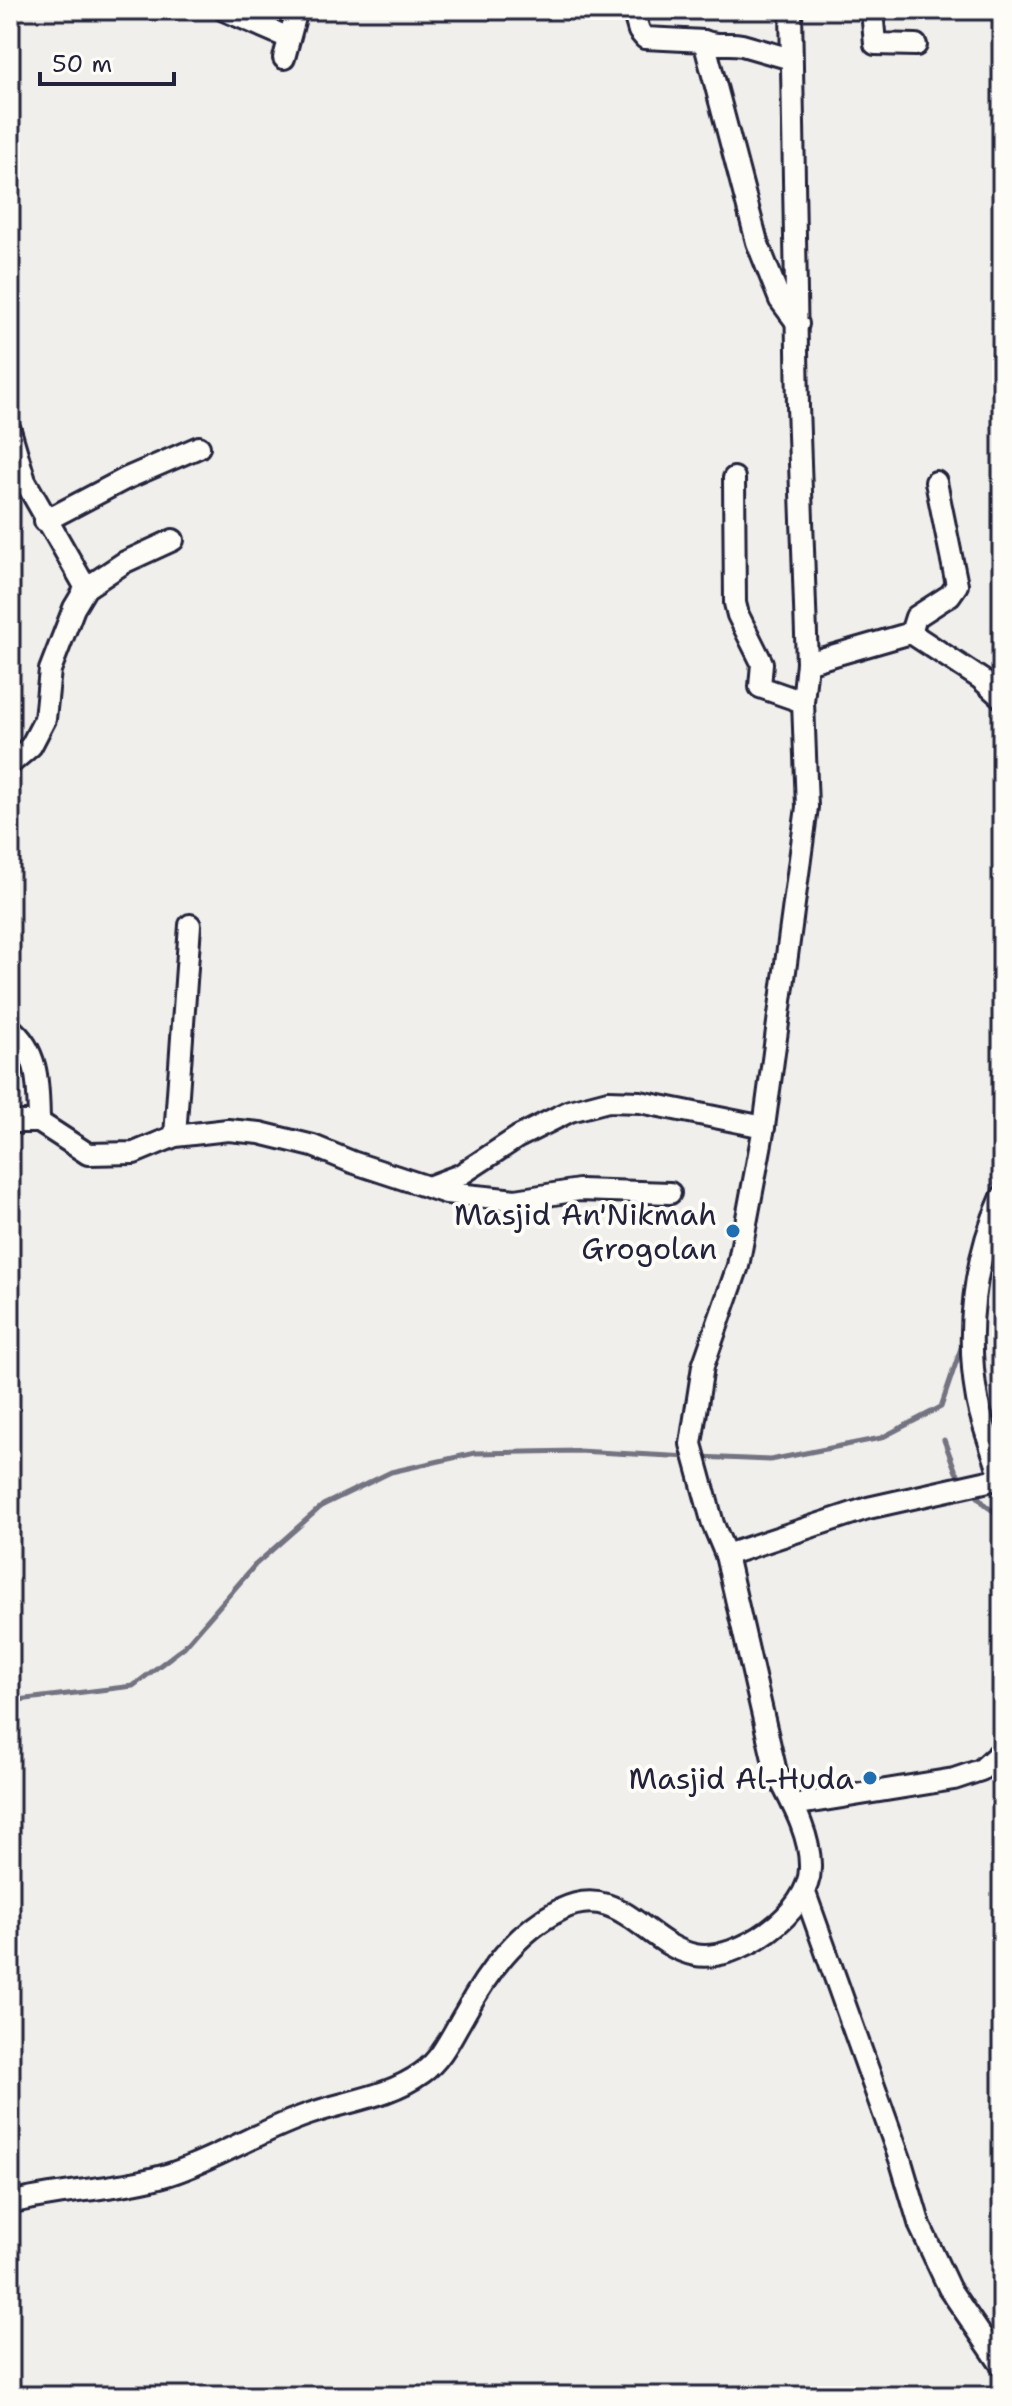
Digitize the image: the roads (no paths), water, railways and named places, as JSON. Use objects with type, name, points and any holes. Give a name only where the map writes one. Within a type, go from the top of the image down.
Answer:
[{"type":"street","points":[[224,10],[287,48],[297,10]]},
{"type":"street","points":[[633,10],[639,31],[645,38],[704,41],[720,46],[734,43],[791,59]]},
{"type":"street","points":[[791,10],[807,663],[803,702],[807,807],[764,1127],[738,1266],[703,1366],[691,1444],[713,1524],[726,1555],[776,1772],[793,1805],[806,1843],[810,1869],[805,1893],[901,2162],[920,2226],[949,2288],[1002,2366]]},
{"type":"street","points":[[872,10],[875,44],[916,45]]},
{"type":"street","points":[[704,41],[757,242],[780,300],[798,324]]},
{"type":"street","points":[[10,430],[25,481],[45,521],[86,588]]},
{"type":"street","points":[[45,521],[125,479],[199,447]]},
{"type":"street","points":[[734,478],[735,603],[762,663],[760,687],[803,702]]},
{"type":"street","points":[[911,633],[916,617],[950,595],[957,585],[936,482]]},
{"type":"street","points":[[10,764],[31,746],[45,719],[50,670],[74,608],[86,588],[125,562],[173,540]]},
{"type":"street","points":[[807,663],[911,633],[981,679],[1002,698]]},
{"type":"street","points":[[175,1136],[190,925]]},
{"type":"street","points":[[10,1028],[34,1060],[39,1122]]},
{"type":"street","points":[[428,1187],[460,1175],[518,1137],[570,1111],[608,1101],[640,1102],[764,1127]]},
{"type":"street","points":[[10,1122],[39,1122],[88,1154],[134,1153],[175,1136],[228,1130],[260,1133],[313,1146],[446,1193],[516,1200],[579,1190],[670,1193]]},
{"type":"street","points":[[726,1555],[868,1508],[955,1487],[997,1473],[977,1400],[972,1343],[976,1281],[991,1222],[1002,1197]]},
{"type":"street","points":[[793,1805],[954,1779],[981,1770],[1002,1751]]},
{"type":"street","points":[[10,2203],[172,2173],[309,2113],[357,2101],[404,2084],[423,2073],[439,2058],[479,1988],[506,1951],[563,1908],[580,1903],[615,1906],[662,1940],[695,1955],[713,1955],[735,1952],[767,1933],[805,1893]]},
{"type":"waterway","points":[[992,1198],[996,1179],[1002,1169]]},
{"type":"waterway","points":[[699,1457],[770,1460],[881,1438],[941,1407],[963,1342]]},
{"type":"waterway","points":[[944,1440],[956,1472],[964,1481]]},
{"type":"waterway","points":[[10,1701],[133,1686],[184,1647],[255,1565],[323,1505],[391,1472],[475,1453],[578,1451],[689,1457]]},
{"type":"waterway","points":[[973,1491],[986,1506],[1002,1517]]},
{"type":"place","name":"Masjid An'Nikmah Grogolan","points":[[733,1231]]},
{"type":"place","name":"Masjid Al-Huda","points":[[870,1778]]}]
